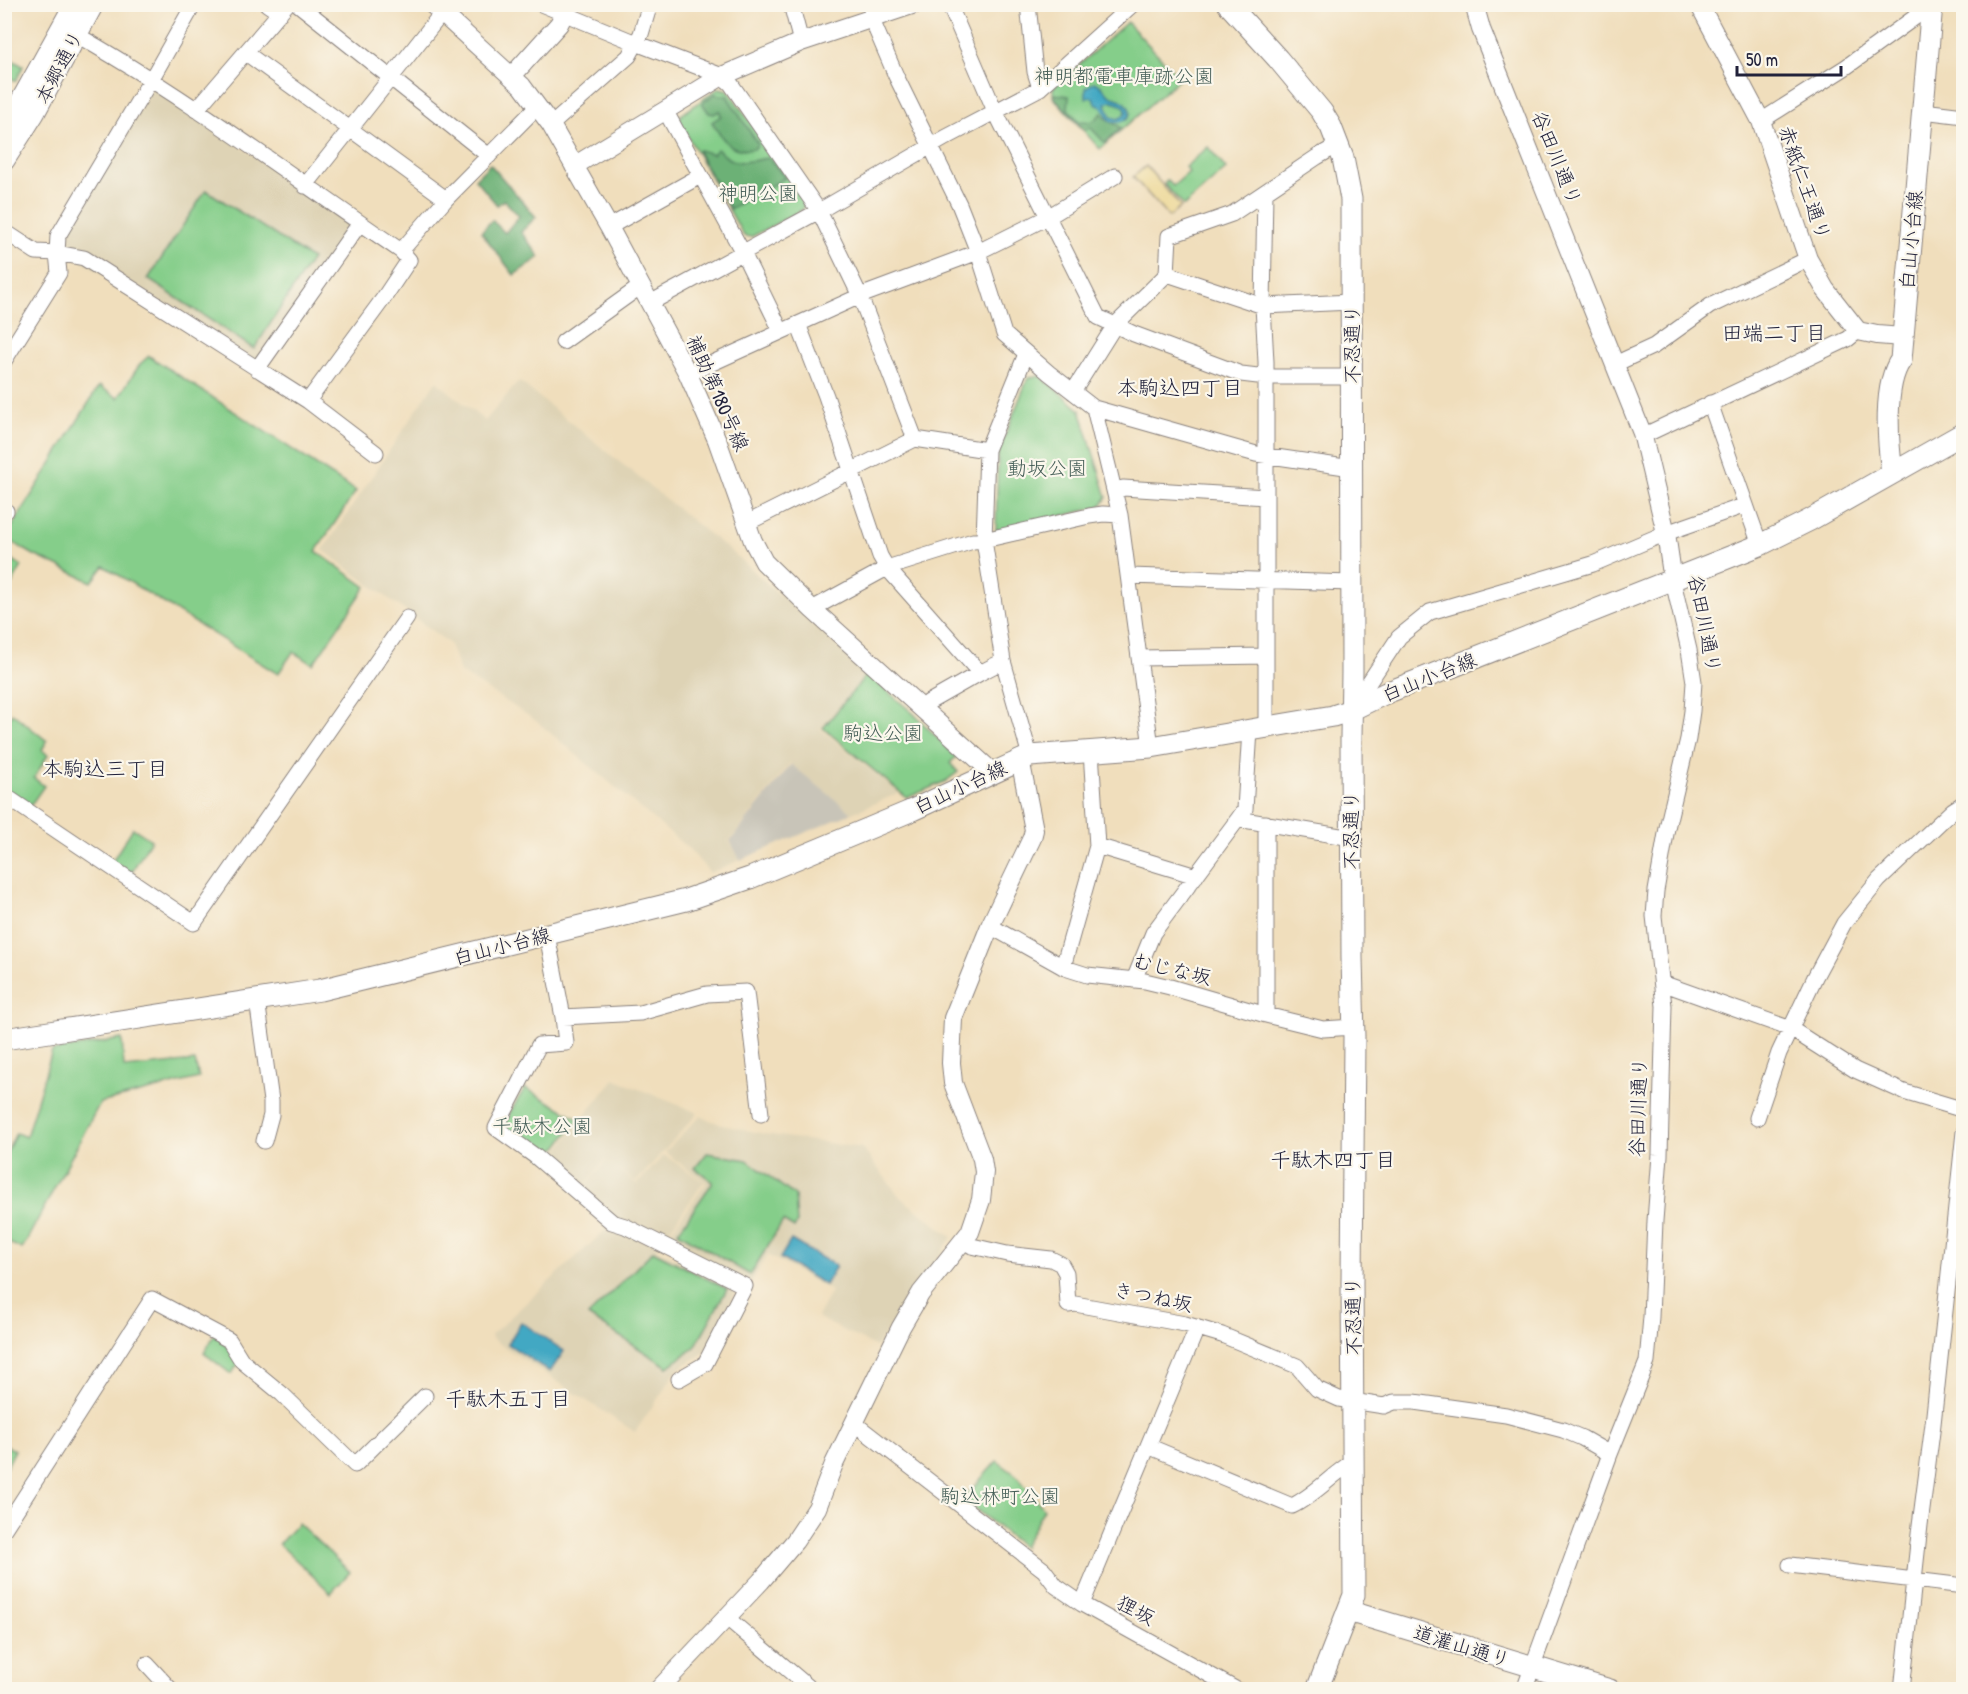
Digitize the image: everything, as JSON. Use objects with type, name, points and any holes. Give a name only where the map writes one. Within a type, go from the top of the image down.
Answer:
[{"type":"main road","name":"本郷通り","points":[[4,160],[34,113],[70,30],[75,4]]},
{"type":"main road","name":"本郷通り","points":[[4,132],[70,30],[93,4]]},
{"type":"main road","name":"不忍通り","points":[[1228,4],[1322,112],[1331,127],[1343,158],[1351,199],[1354,1594],[1317,1689]]},
{"type":"main road","name":"白山小台線","points":[[1892,473],[1888,420],[1893,370],[1901,360],[1932,5]]},
{"type":"main road","name":"白山小台線","points":[[4,1039],[330,987],[547,935],[715,891],[908,812],[1025,758],[1152,747],[1317,720],[1351,710],[1386,693],[1760,545],[1810,520],[1964,433]]},
{"type":"main road","name":"道灌山通り","points":[[1348,1611],[1610,1689]]},
{"type":"street","points":[[4,361],[59,273],[58,236],[194,4]]},
{"type":"street","points":[[298,4],[489,156]]},
{"type":"street","points":[[541,4],[566,9],[636,44],[722,76],[731,84],[819,211],[860,296],[915,440]]},
{"type":"street","points":[[551,125],[629,56],[641,34],[650,6],[666,4]]},
{"type":"street","points":[[791,4],[801,42]]},
{"type":"street","points":[[574,166],[722,76],[871,12],[915,4]]},
{"type":"street","points":[[949,4],[995,111],[1098,317],[1115,326],[1241,374],[1266,377],[1352,377]]},
{"type":"street","points":[[1028,4],[1035,72],[1040,88]]},
{"type":"street","points":[[650,303],[819,211],[930,146],[1040,88],[1133,4]]},
{"type":"street","name":"谷田川通り","points":[[1474,4],[1481,29],[1642,433],[1666,533],[1673,580],[1694,682],[1688,739],[1664,839],[1654,916],[1664,1006],[1660,1155],[1647,1362],[1610,1454],[1524,1689]]},
{"type":"street","name":"赤紙仁王通り","points":[[1699,4],[1761,121],[1808,260],[1825,289],[1858,331]]},
{"type":"street","points":[[1761,121],[1846,67],[1932,5]]},
{"type":"street","points":[[196,111],[246,53],[278,7]]},
{"type":"street","points":[[305,186],[390,77],[437,9]]},
{"type":"street","name":"補助第180号線","points":[[437,9],[513,76],[528,92],[551,125],[688,374],[717,440],[753,541],[764,562],[812,609],[992,772]]},
{"type":"street","points":[[513,76],[558,24],[566,9]]},
{"type":"street","points":[[871,12],[896,76],[959,204],[978,252],[1004,334],[1094,408],[1266,456],[1352,468]]},
{"type":"street","points":[[70,30],[151,80],[401,251],[409,260],[383,300],[308,401]]},
{"type":"street","points":[[246,53],[446,199]]},
{"type":"street","points":[[401,251],[446,199],[538,106]]},
{"type":"street","points":[[665,110],[742,251],[781,331]]},
{"type":"street","points":[[1923,111],[1964,116]]},
{"type":"street","points":[[1073,392],[1115,326],[1167,274],[1169,236],[1232,214],[1338,145]]},
{"type":"street","points":[[609,227],[700,176]]},
{"type":"street","points":[[688,374],[860,296],[978,252],[1048,217],[1115,176]]},
{"type":"street","points":[[1134,980],[1153,933],[1245,809],[1258,729],[1266,656],[1266,377],[1263,306],[1265,192]]},
{"type":"street","points":[[257,369],[360,223]]},
{"type":"street","points":[[4,231],[36,252],[84,258],[308,401],[376,453]]},
{"type":"street","points":[[1615,364],[1654,346],[1710,306],[1808,260]]},
{"type":"street","points":[[1167,274],[1263,306],[1352,302]]},
{"type":"street","points":[[563,342],[641,286]]},
{"type":"street","points":[[798,324],[826,396],[880,556],[887,568],[980,673]]},
{"type":"street","points":[[1642,433],[1652,432],[1848,339],[1858,331],[1902,337]]},
{"type":"street","points":[[658,1689],[727,1618],[795,1541],[816,1508],[834,1464],[891,1346],[920,1296],[970,1232],[979,1206],[984,1173],[982,1159],[953,1083],[951,1062],[953,1018],[990,926],[1026,852],[1034,830],[1025,758],[1003,661],[984,540],[987,450],[1026,354]]},
{"type":"street","points":[[1710,403],[1760,545]]},
{"type":"street","points":[[1094,408],[1120,515],[1152,747]]},
{"type":"street","points":[[747,523],[915,440],[987,450]]},
{"type":"street","points":[[1115,492],[1123,488],[1266,497]]},
{"type":"street","points":[[1351,710],[1399,637],[1430,612],[1593,564],[1666,533],[1746,505]]},
{"type":"street","points":[[812,609],[887,568],[973,541],[1089,516],[1120,515]]},
{"type":"street","points":[[1129,576],[1351,583]]},
{"type":"street","points":[[4,795],[194,923],[407,618]]},
{"type":"street","points":[[1140,658],[1266,656]]},
{"type":"street","points":[[923,709],[929,702],[1003,661]]},
{"type":"street","points":[[1063,967],[1097,846],[1091,751]]},
{"type":"street","points":[[1756,1118],[1779,1053],[1844,923],[1879,880],[1953,810],[1964,803]]},
{"type":"street","points":[[1238,819],[1352,838]]},
{"type":"street","points":[[1266,823],[1266,1015]]},
{"type":"street","points":[[1097,846],[1196,876]]},
{"type":"street","name":"むじな坂","points":[[990,926],[1063,967],[1086,975],[1134,980],[1170,987],[1323,1029],[1354,1027]]},
{"type":"street","points":[[547,935],[566,1043],[539,1045],[496,1128],[535,1156],[612,1222],[625,1226],[745,1287],[705,1364],[679,1379]]},
{"type":"street","points":[[1662,983],[1791,1029],[1855,1070],[1904,1092],[1964,1110]]},
{"type":"street","points":[[562,1017],[640,1013],[707,994],[746,992],[761,1114]]},
{"type":"street","points":[[257,1000],[271,1101],[271,1115],[264,1141]]},
{"type":"street","points":[[1902,1689],[1964,1132]]},
{"type":"street","name":"きつね坂","points":[[963,1241],[972,1246],[1007,1254],[1051,1259],[1058,1262],[1066,1273],[1068,1305],[1121,1311],[1222,1335],[1297,1366],[1317,1389],[1339,1399],[1384,1406],[1394,1402],[1414,1402],[1506,1415],[1563,1430],[1610,1454]]},
{"type":"street","points":[[4,1529],[152,1299],[229,1341],[242,1361],[282,1394],[355,1465],[425,1396]]},
{"type":"street","points":[[1082,1604],[1196,1327]]},
{"type":"street","name":"狸坂","points":[[854,1423],[1044,1570],[1056,1586],[1082,1604],[1237,1689]]},
{"type":"street","points":[[1148,1446],[1292,1506],[1302,1501],[1338,1471],[1354,1461]]},
{"type":"street","points":[[1790,1565],[1964,1586]]},
{"type":"street","points":[[727,1618],[812,1689]]},
{"type":"street","points":[[147,1664],[171,1689]]},
{"type":"shaded area","points":[[153,87],[353,224],[256,362],[62,250],[64,235]]},
{"type":"shaded area","points":[[436,381],[485,421],[519,381],[739,558],[866,673],[820,729],[899,793],[852,813],[790,763],[729,841],[740,860],[710,873],[689,849],[535,720],[460,672],[450,644],[323,550]]},
{"type":"shaded area","points":[[791,764],[852,813],[740,860],[730,841]]},
{"type":"shaded area","points":[[614,1079],[698,1113],[636,1182],[605,1160],[582,1189],[549,1161]]},
{"type":"shaded area","points":[[700,1116],[722,1125],[765,1134],[862,1148],[900,1197],[952,1237],[876,1347],[817,1317],[831,1291],[768,1255],[749,1285],[663,1242],[706,1183],[665,1152]]},
{"type":"shaded area","points":[[664,1155],[704,1182],[656,1249],[738,1288],[704,1353],[678,1369],[635,1432],[492,1339],[491,1335],[611,1225],[583,1189],[606,1161],[637,1184]]},
{"type":"green space","name":"神明都電車庫跡公園","points":[[1127,22],[1180,78],[1100,149],[1053,97],[1053,88]]},
{"type":"green space","points":[[5,56],[23,66],[16,81],[5,75]]},
{"type":"green space","name":"神明公園","points":[[719,88],[728,90],[805,202],[802,210],[751,237],[744,236],[679,121],[681,115]]},
{"type":"green space","points":[[715,94],[727,96],[758,144],[754,149],[745,150],[733,147],[720,134],[712,122],[721,116],[720,112],[709,113],[702,103]]},
{"type":"green space","points":[[1054,94],[1069,96],[1068,109],[1079,121],[1092,122],[1102,113],[1121,128],[1105,143],[1090,127],[1085,131],[1054,97]]},
{"type":"green space","points":[[1208,147],[1226,169],[1184,206],[1164,184],[1167,180],[1173,186],[1189,172],[1185,167]]},
{"type":"green space","points":[[717,149],[738,162],[769,158],[785,178],[730,209],[698,152],[699,150],[713,154]]},
{"type":"green space","points":[[490,164],[536,217],[521,232],[540,257],[514,275],[481,232],[492,220],[505,233],[519,216],[504,200],[497,205],[475,179]]},
{"type":"green space","points":[[206,190],[312,259],[254,349],[148,279]]},
{"type":"green space","points":[[149,356],[356,491],[316,551],[366,587],[313,664],[293,652],[278,674],[104,566],[92,582],[34,555],[5,538],[99,386],[118,398],[140,364]]},
{"type":"green space","name":"動坂公園","points":[[1040,376],[1080,410],[1107,497],[1100,507],[996,531],[998,453],[1028,378]]},
{"type":"green space","points":[[5,555],[22,566],[5,596]]},
{"type":"green space","name":"駒込公園","points":[[867,674],[913,713],[956,757],[950,763],[958,772],[946,781],[907,798],[823,728]]},
{"type":"green space","points":[[12,713],[47,741],[42,750],[48,755],[34,778],[44,786],[28,809],[5,793],[4,724]]},
{"type":"green space","points":[[133,828],[151,840],[131,873],[112,861]]},
{"type":"green space","points":[[122,1039],[124,1068],[195,1061],[199,1078],[100,1103],[22,1249],[5,1241],[5,1156],[16,1133],[26,1137],[52,1051]]},
{"type":"green space","name":"千駄木公園","points":[[525,1088],[579,1119],[547,1160],[502,1125]]},
{"type":"green space","points":[[707,1153],[747,1160],[795,1196],[797,1223],[794,1228],[783,1221],[750,1275],[678,1232],[713,1182],[695,1168]]},
{"type":"green space","points":[[653,1251],[727,1289],[695,1347],[668,1367],[588,1316]]},
{"type":"green space","points":[[215,1334],[241,1361],[231,1374],[204,1353]]},
{"type":"green space","points":[[4,1445],[15,1450],[5,1470],[4,1470]]},
{"type":"green space","name":"駒込林町公園","points":[[997,1461],[1016,1475],[1044,1509],[1023,1547],[963,1499]]},
{"type":"green space","points":[[298,1523],[350,1572],[331,1593],[279,1544]]},
{"type":"sand","points":[[1146,166],[1181,207],[1169,217],[1133,177]]},
{"type":"water","points":[[1094,82],[1109,95],[1124,102],[1130,112],[1127,118],[1120,122],[1110,121],[1102,107],[1095,104],[1093,98],[1086,98],[1086,88]],"holes":[[[1110,101],[1124,106],[1126,111],[1124,116],[1118,119],[1111,117],[1106,104]]]},
{"type":"water","points":[[791,1240],[836,1266],[825,1285],[780,1258]]},
{"type":"water","points":[[521,1322],[564,1351],[550,1372],[508,1344]]},
{"type":"district","name":"田端二丁目","points":[[1774,333]]},
{"type":"district","name":"本駒込四丁目","points":[[1180,388]]},
{"type":"district","name":"本駒込三丁目","points":[[105,769]]},
{"type":"district","name":"千駄木四丁目","points":[[1333,1160]]},
{"type":"district","name":"千駄木五丁目","points":[[508,1399]]}]
